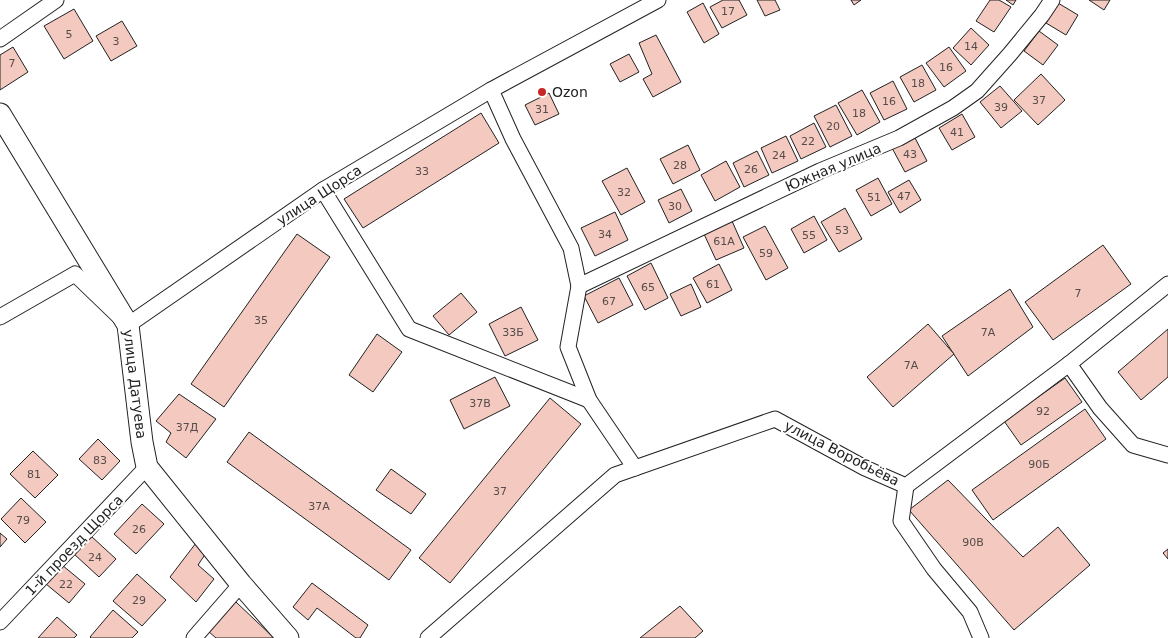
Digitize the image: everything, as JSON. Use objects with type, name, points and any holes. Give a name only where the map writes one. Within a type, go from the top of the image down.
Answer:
[{"type":"street","points":[[0,40],[56,0]]},
{"type":"street","name":"улица Щорса","points":[[128,325],[323,190],[491,90],[658,0]]},
{"type":"street","name":"Южная улица","points":[[579,286],[820,171],[899,138],[953,108],[984,84],[1042,15],[1052,0]]},
{"type":"street","points":[[491,90],[513,139],[571,248],[579,286],[568,347],[589,400],[635,468]]},
{"type":"street","name":"улица Датуева","points":[[0,114],[128,325],[142,442],[147,467],[241,584],[288,638]]},
{"type":"street","points":[[323,190],[409,329],[589,400]]},
{"type":"street","points":[[0,318],[75,274],[128,325]]},
{"type":"street","name":"улица Воробьёва","points":[[428,638],[615,475],[775,419],[865,468],[906,486],[1069,364],[1168,284]]},
{"type":"street","points":[[1069,364],[1100,408],[1133,446],[1168,455]]},
{"type":"street","name":"1-й проезд Щорса","points":[[0,622],[147,467]]},
{"type":"street","points":[[906,486],[901,521],[934,569],[970,612],[981,638]]},
{"type":"street","points":[[194,638],[241,584]]},
{"type":"building","points":[[723,0],[739,0],[747,15],[722,28],[710,7]]},
{"type":"building","points":[[757,0],[775,0],[780,10],[765,16]]},
{"type":"building","points":[[851,0],[861,0],[854,5]]},
{"type":"building","points":[[990,0],[999,0],[1011,7],[994,32],[976,21]]},
{"type":"building","points":[[1006,0],[1016,0],[1013,5]]},
{"type":"building","points":[[1089,0],[1110,0],[1104,10]]},
{"type":"building","points":[[703,3],[719,34],[704,43],[687,12]]},
{"type":"building","points":[[1058,3],[1078,15],[1066,35],[1046,23]]},
{"type":"building","points":[[74,9],[93,41],[64,59],[44,26]]},
{"type":"building","points":[[122,21],[137,46],[111,61],[96,36]]},
{"type":"building","points":[[971,28],[989,45],[971,65],[953,48]]},
{"type":"building","points":[[1039,31],[1058,45],[1043,65],[1024,51]]},
{"type":"building","points":[[656,35],[681,82],[653,97],[643,79],[652,74],[639,43]]},
{"type":"building","points":[[13,47],[28,72],[0,90],[0,55]]},
{"type":"building","points":[[949,47],[966,71],[944,87],[926,63]]},
{"type":"building","points":[[629,54],[639,72],[620,82],[610,64]]},
{"type":"building","points":[[922,65],[936,90],[914,102],[900,77]]},
{"type":"building","points":[[1041,74],[1065,100],[1038,125],[1014,100]]},
{"type":"building","points":[[893,81],[907,109],[884,120],[870,93]]},
{"type":"building","points":[[1000,86],[1022,111],[1001,128],[980,102]]},
{"type":"building","points":[[862,90],[880,122],[857,135],[838,103]]},
{"type":"building","points":[[549,93],[559,114],[535,125],[525,105]]},
{"type":"building","points":[[836,105],[852,136],[830,147],[814,116]]},
{"type":"building","points":[[481,113],[499,143],[363,228],[344,199]]},
{"type":"building","points":[[962,114],[975,137],[952,150],[939,128]]},
{"type":"building","points":[[814,123],[826,147],[801,159],[790,136]]},
{"type":"building","points":[[786,136],[798,161],[772,173],[761,148]]},
{"type":"building","points":[[914,136],[927,161],[905,172],[892,148]]},
{"type":"building","points":[[688,145],[700,170],[673,184],[660,159]]},
{"type":"building","points":[[757,151],[769,175],[744,187],[733,163]]},
{"type":"building","points":[[726,161],[740,187],[715,201],[701,175]]},
{"type":"building","points":[[627,168],[645,202],[621,215],[602,181]]},
{"type":"building","points":[[878,178],[892,204],[871,216],[856,190]]},
{"type":"building","points":[[909,180],[921,200],[900,213],[888,192]]},
{"type":"building","points":[[681,189],[692,211],[669,223],[658,200]]},
{"type":"building","points":[[845,208],[862,239],[839,252],[821,222]]},
{"type":"building","points":[[615,212],[628,240],[595,256],[581,228]]},
{"type":"building","points":[[814,216],[827,240],[804,253],[791,229]]},
{"type":"building","points":[[732,221],[744,248],[716,260],[704,234]]},
{"type":"building","points":[[765,226],[788,268],[766,280],[743,237]]},
{"type":"building","points":[[297,234],[330,257],[224,407],[191,384]]},
{"type":"building","points":[[1103,245],[1131,284],[1053,340],[1025,302]]},
{"type":"building","points":[[651,263],[668,298],[645,310],[627,276]]},
{"type":"building","points":[[719,264],[732,290],[707,303],[693,278]]},
{"type":"building","points":[[619,278],[633,305],[598,323],[584,296]]},
{"type":"building","points":[[691,284],[701,307],[681,316],[670,294]]},
{"type":"building","points":[[1010,289],[1033,327],[968,376],[942,336]]},
{"type":"building","points":[[461,293],[477,312],[449,335],[433,316]]},
{"type":"building","points":[[521,307],[538,340],[505,356],[489,324]]},
{"type":"building","points":[[928,324],[954,354],[893,407],[867,377]]},
{"type":"building","points":[[1168,329],[1168,377],[1141,400],[1118,372]]},
{"type":"building","points":[[377,334],[402,352],[373,392],[349,375]]},
{"type":"building","points":[[495,377],[510,406],[464,429],[450,400]]},
{"type":"building","points":[[1065,378],[1082,402],[1021,445],[1004,421]]},
{"type":"building","points":[[179,394],[216,419],[186,458],[166,442],[171,433],[156,421]]},
{"type":"building","points":[[550,398],[581,424],[450,583],[419,558]]},
{"type":"building","points":[[1085,409],[1106,439],[993,520],[972,490]]},
{"type":"building","points":[[249,432],[411,550],[389,580],[227,462]]},
{"type":"building","points":[[98,439],[120,461],[102,480],[79,459]]},
{"type":"building","points":[[33,451],[58,475],[35,498],[10,474]]},
{"type":"building","points":[[391,469],[426,494],[411,514],[376,490]]},
{"type":"building","points":[[948,480],[1023,557],[1058,527],[1090,565],[1014,630],[909,510]]},
{"type":"building","points":[[21,498],[46,522],[25,543],[1,519]]},
{"type":"building","points":[[142,504],[164,524],[136,554],[114,534]]},
{"type":"building","points":[[0,533],[7,539],[0,547]]},
{"type":"building","points":[[91,536],[116,559],[99,577],[74,554]]},
{"type":"building","points":[[196,543],[206,553],[198,565],[214,579],[196,602],[170,577]]},
{"type":"building","points":[[1168,549],[1168,559],[1163,553]]},
{"type":"building","points":[[62,565],[85,584],[69,603],[46,584]]},
{"type":"building","points":[[137,574],[166,600],[142,626],[113,601]]},
{"type":"building","points":[[312,583],[368,625],[360,638],[356,638],[317,608],[308,620],[293,607]]},
{"type":"building","points":[[236,602],[274,638],[216,638],[208,631]]},
{"type":"building","points":[[680,606],[703,631],[695,638],[640,638]]},
{"type":"building","points":[[113,610],[138,632],[132,638],[91,638],[90,637]]},
{"type":"building","points":[[57,617],[77,635],[74,638],[38,638]]},
{"type":"place","name":"Ozon","points":[[542,92]]}]
